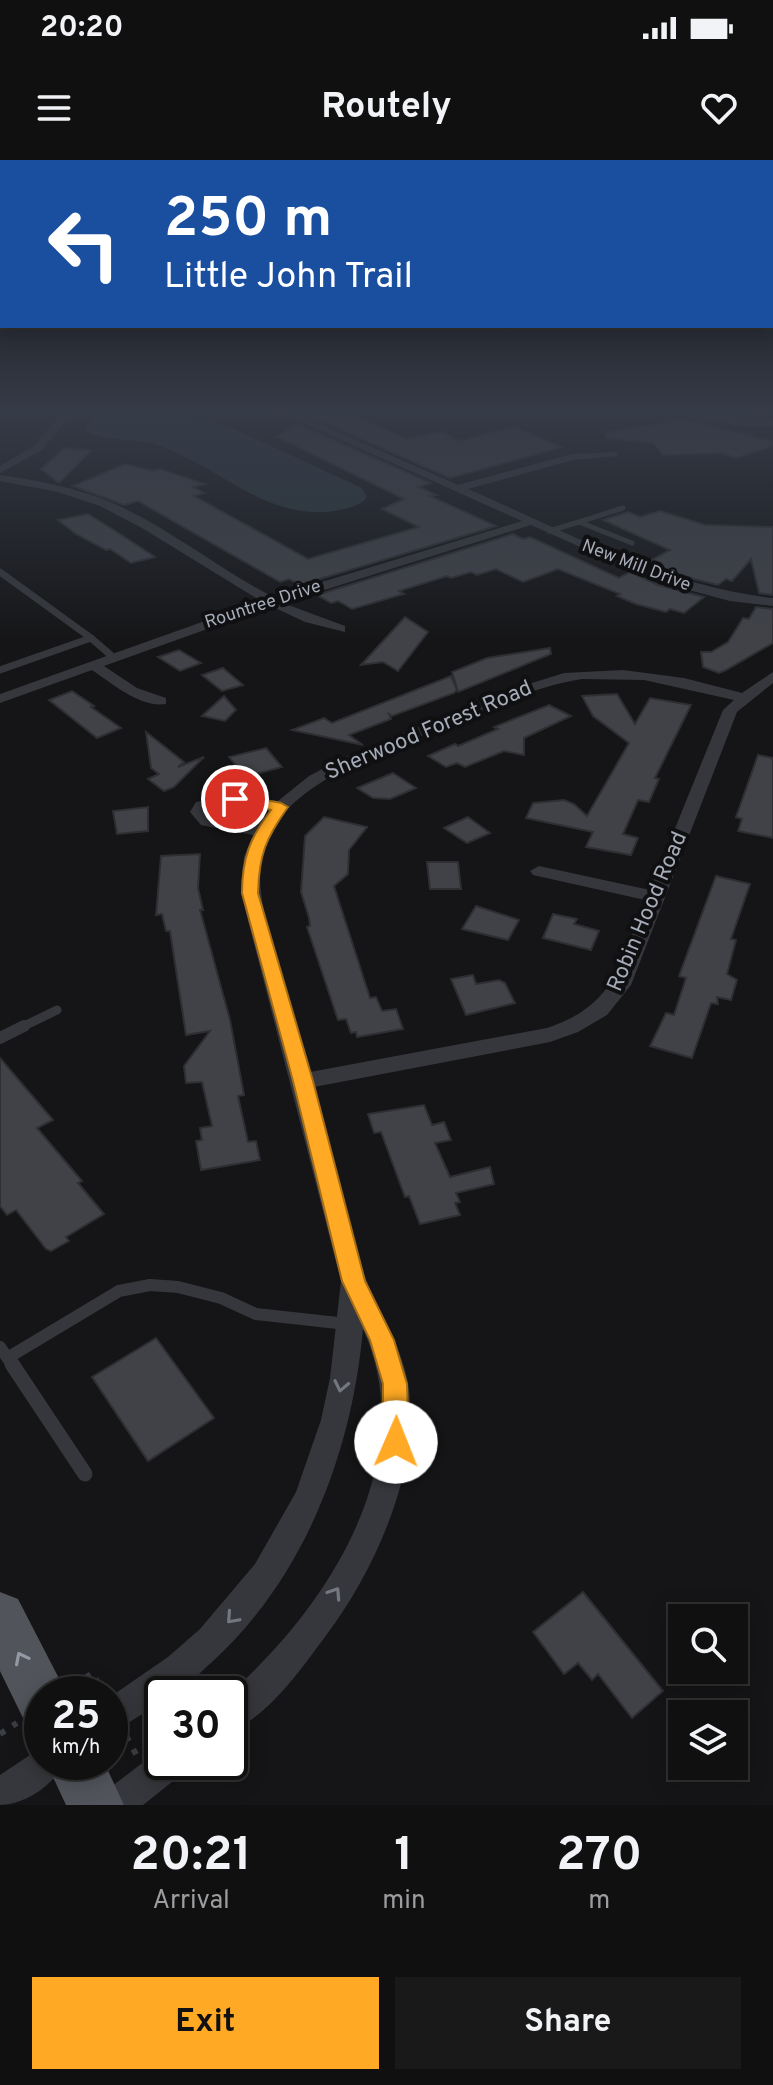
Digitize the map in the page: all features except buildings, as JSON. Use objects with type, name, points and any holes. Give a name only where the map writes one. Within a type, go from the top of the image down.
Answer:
[{"type":"main road","points":[[0,1617],[30,1676]]},
{"type":"main road","points":[[83,1780],[96,1805]]},
{"type":"street","points":[[59,490],[107,505],[310,622],[340,629]]},
{"type":"street","name":"New Mill Drive","points":[[458,490],[675,583],[730,597],[773,602]]},
{"type":"street","name":"Rountree Drive","points":[[0,699],[272,601],[530,522]]},
{"type":"street","points":[[94,665],[132,691],[161,701]]},
{"type":"street","name":"Sherwood Forest Road","points":[[248,1701],[304,1639],[340,1586],[362,1547],[382,1494],[396,1442],[395,1384],[382,1340],[354,1281],[303,1081],[250,893],[250,868],[262,832],[281,807],[304,786],[340,765],[554,680],[633,674],[703,686],[743,698]]},
{"type":"street","name":"Robin Hood Road","points":[[303,1081],[550,1035],[580,1023],[606,1006],[617,993],[730,710],[773,676]]},
{"type":"street","points":[[262,832],[207,821],[198,812],[202,806],[221,799],[281,807]]},
{"type":"street","points":[[539,871],[657,897]]},
{"type":"street","name":"Sherwood Forest Road","points":[[128,1705],[181,1668],[229,1622],[256,1590],[287,1543],[307,1501],[332,1427],[344,1379],[354,1281]]},
{"type":"street","points":[[0,1796],[24,1779]]},
{"type":"street","points":[[115,1805],[147,1780]]},
{"type":"lane","points":[[549,531],[623,508]]},
{"type":"lane","points":[[579,522],[632,543]]},
{"type":"lane","points":[[0,572],[114,658]]},
{"type":"lane","points":[[0,670],[91,638]]},
{"type":"lane","points":[[0,1038],[57,1010]]},
{"type":"lane","points":[[85,1474],[4,1352],[119,1291],[150,1285],[178,1287],[221,1298],[256,1314],[349,1324]]},
{"type":"shaded area","points":[[243,490],[363,490],[367,497],[351,507],[314,512],[290,509]]},
{"type":"route","points":[[235,799],[281,807],[262,832],[256,848],[250,868],[250,893],[303,1081],[354,1281],[382,1340],[395,1384],[396,1442]]}]
